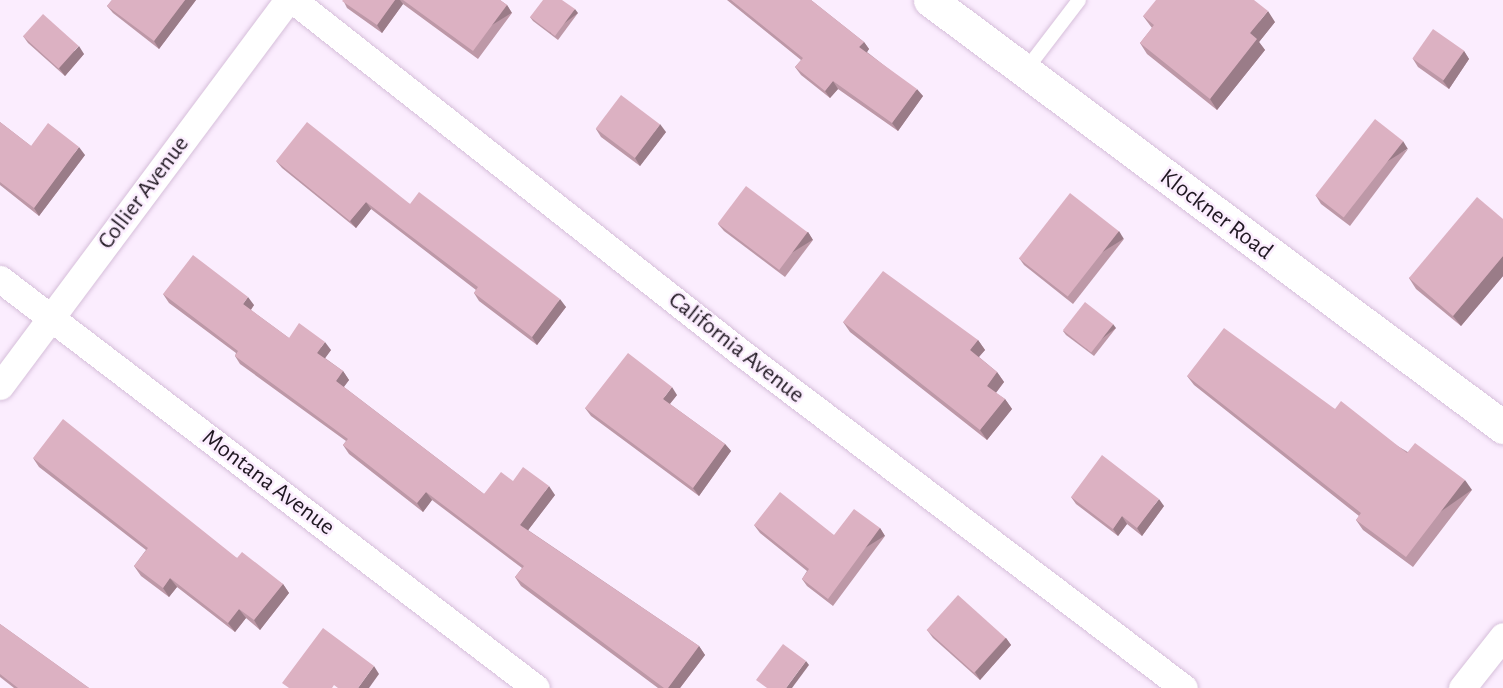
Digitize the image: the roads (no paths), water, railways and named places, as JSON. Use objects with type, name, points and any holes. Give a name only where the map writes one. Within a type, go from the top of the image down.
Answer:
[{"type":"main road","name":"Klockner Road","points":[[930,0],[1503,427]]},
{"type":"street","name":"Collier Avenue","points":[[0,386],[288,0]]},
{"type":"street","name":"California Avenue","points":[[293,0],[739,351],[1184,688]]},
{"type":"street","name":"Montana Avenue","points":[[0,279],[536,688]]},
{"type":"street","points":[[1462,688],[1503,636]]},
{"type":"lane","points":[[1025,71],[1079,0]]}]
